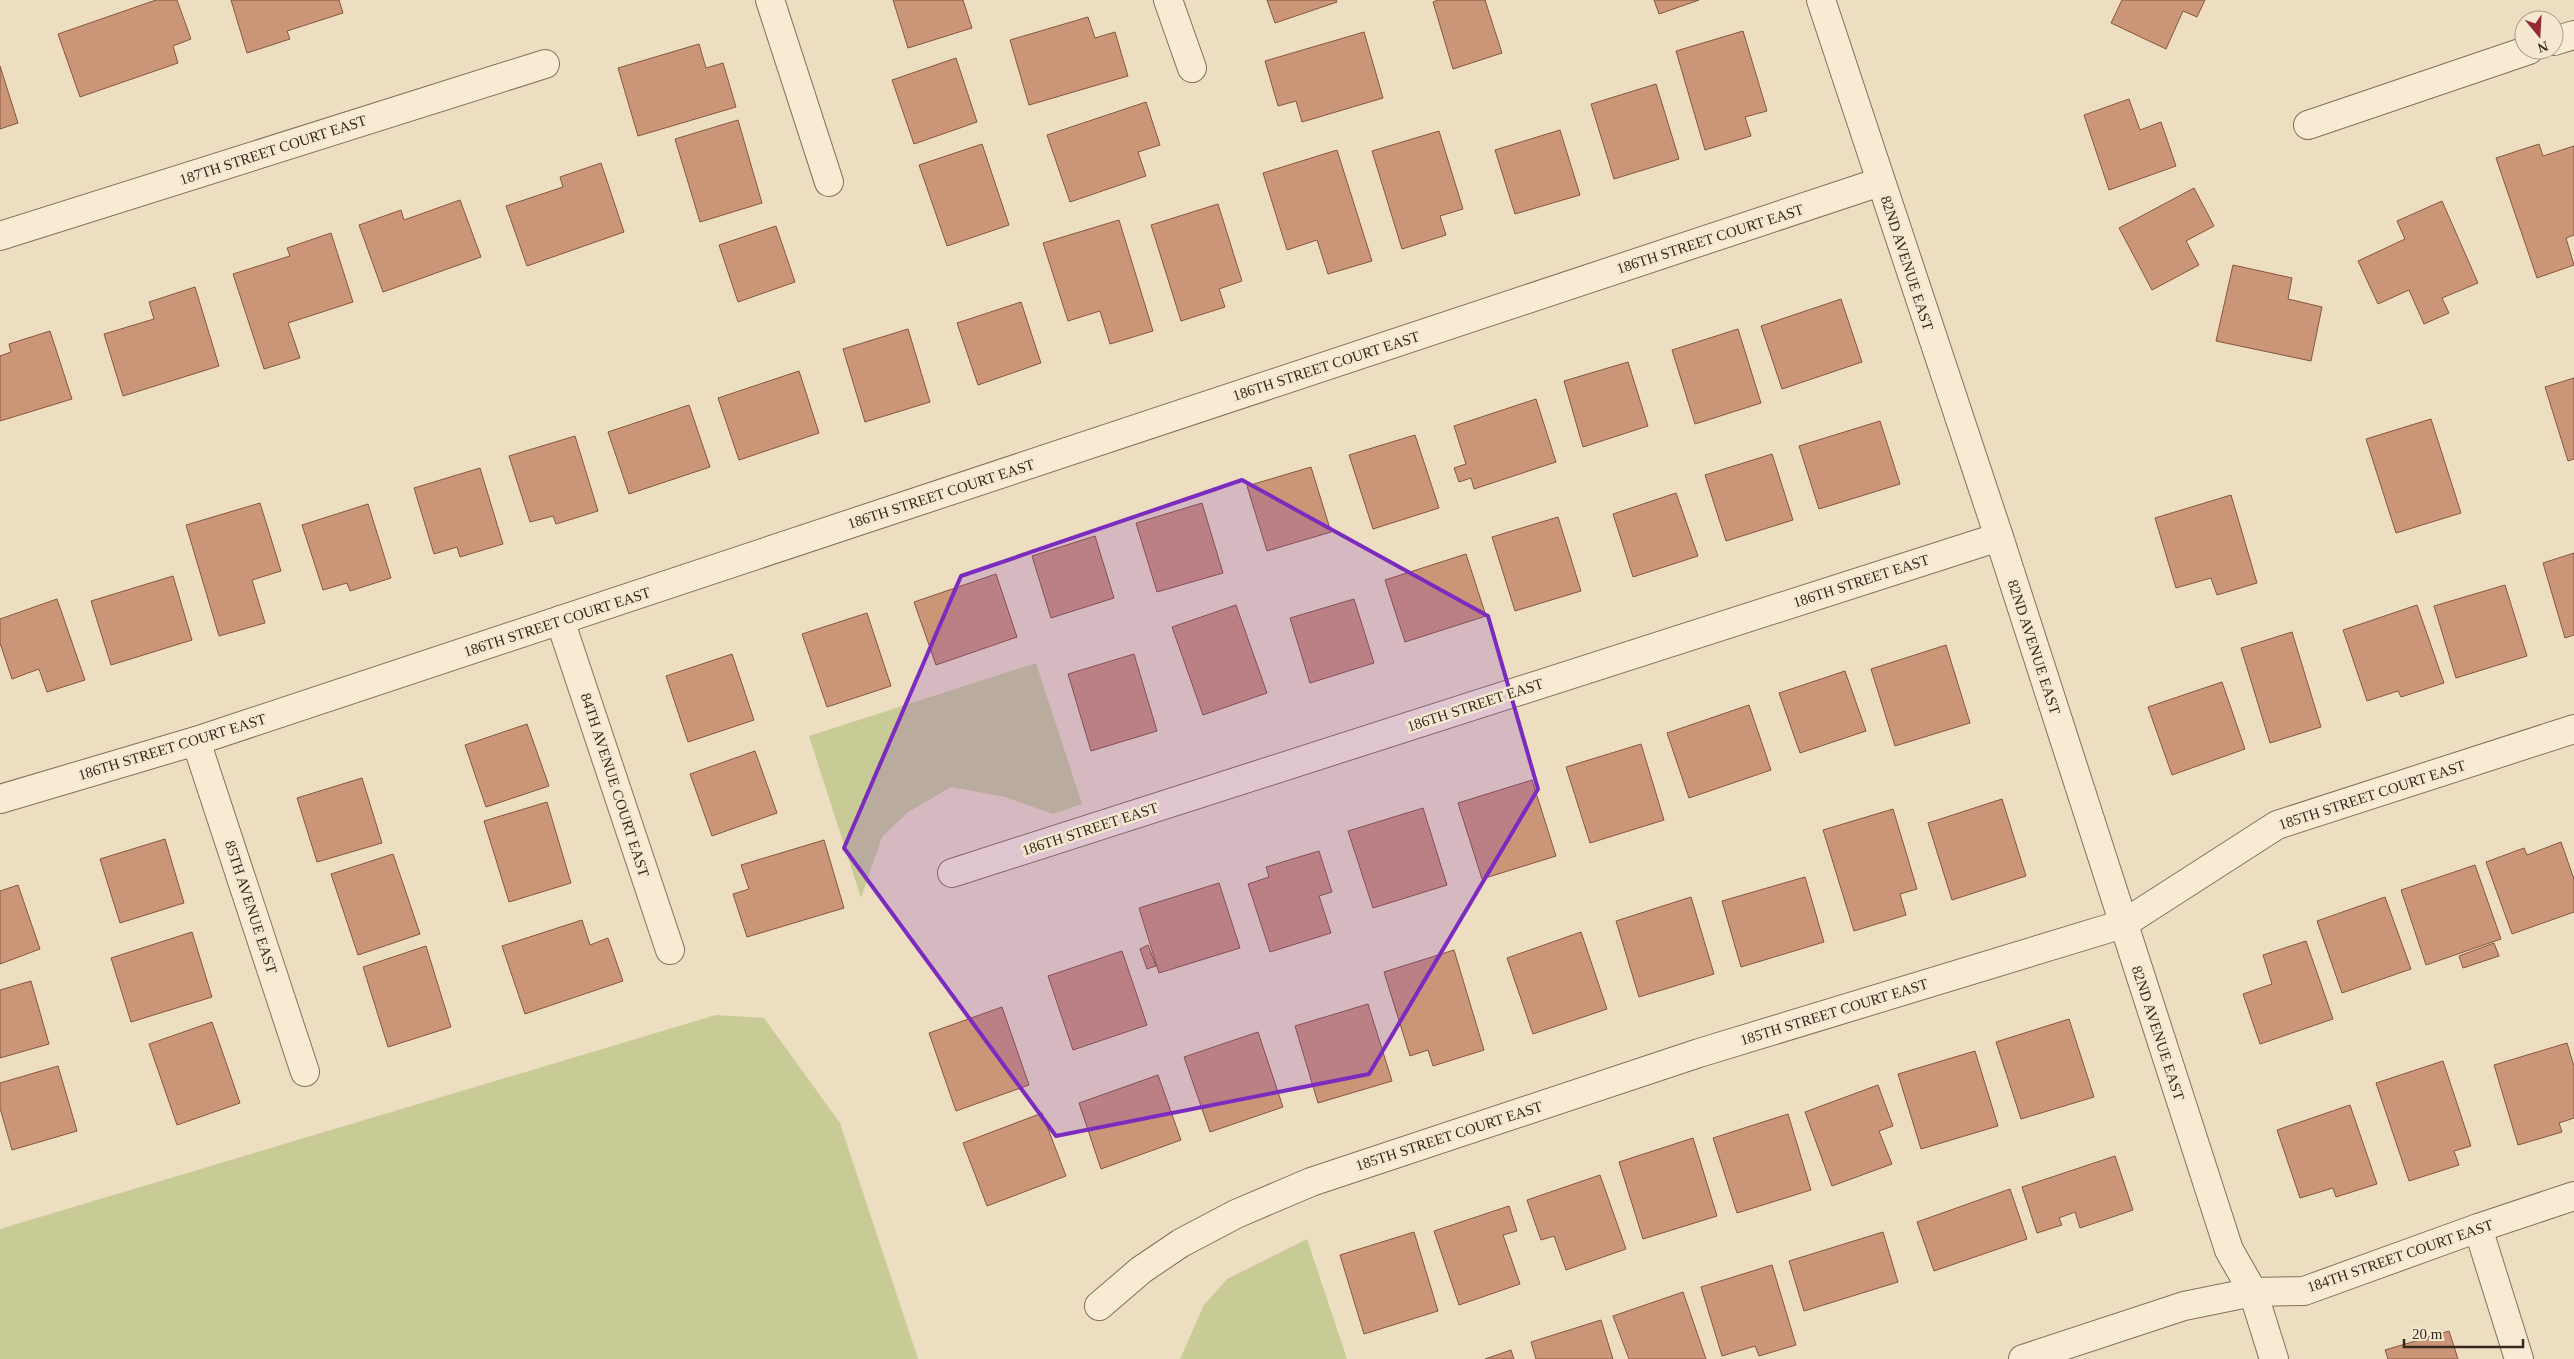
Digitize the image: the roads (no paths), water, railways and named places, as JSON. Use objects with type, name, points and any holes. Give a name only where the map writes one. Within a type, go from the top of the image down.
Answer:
[{"type":"street","points":[[770,0],[830,182]]},
{"type":"street","points":[[1168,0],[1192,68]]},
{"type":"street","name":"82ND AVENUE EAST","points":[[1821,0],[1999,536],[2229,1250],[2253,1292],[2274,1359]]},
{"type":"street","points":[[2308,125],[2514,55]]},
{"type":"street","name":"187TH STREET COURT EAST","points":[[0,236],[545,64]]},
{"type":"street","name":"186TH STREET COURT EAST","points":[[0,799],[196,741],[1880,182]]},
{"type":"street","name":"186TH STREET EAST","points":[[952,873],[1999,536]]},
{"type":"street","name":"84TH AVENUE COURT EAST","points":[[560,620],[670,950]]},
{"type":"street","name":"185TH STREET COURT EAST","points":[[1099,1306],[1141,1270],[1181,1243],[1236,1214],[1311,1182],[1699,1053],[2123,924],[2277,825],[2574,729]]},
{"type":"street","name":"85TH AVENUE EAST","points":[[196,741],[305,1072]]},
{"type":"street","name":"184TH STREET COURT EAST","points":[[2023,1359],[2184,1306],[2253,1292],[2304,1290],[2574,1196]]},
{"type":"street","points":[[2478,1228],[2519,1359]]}]
